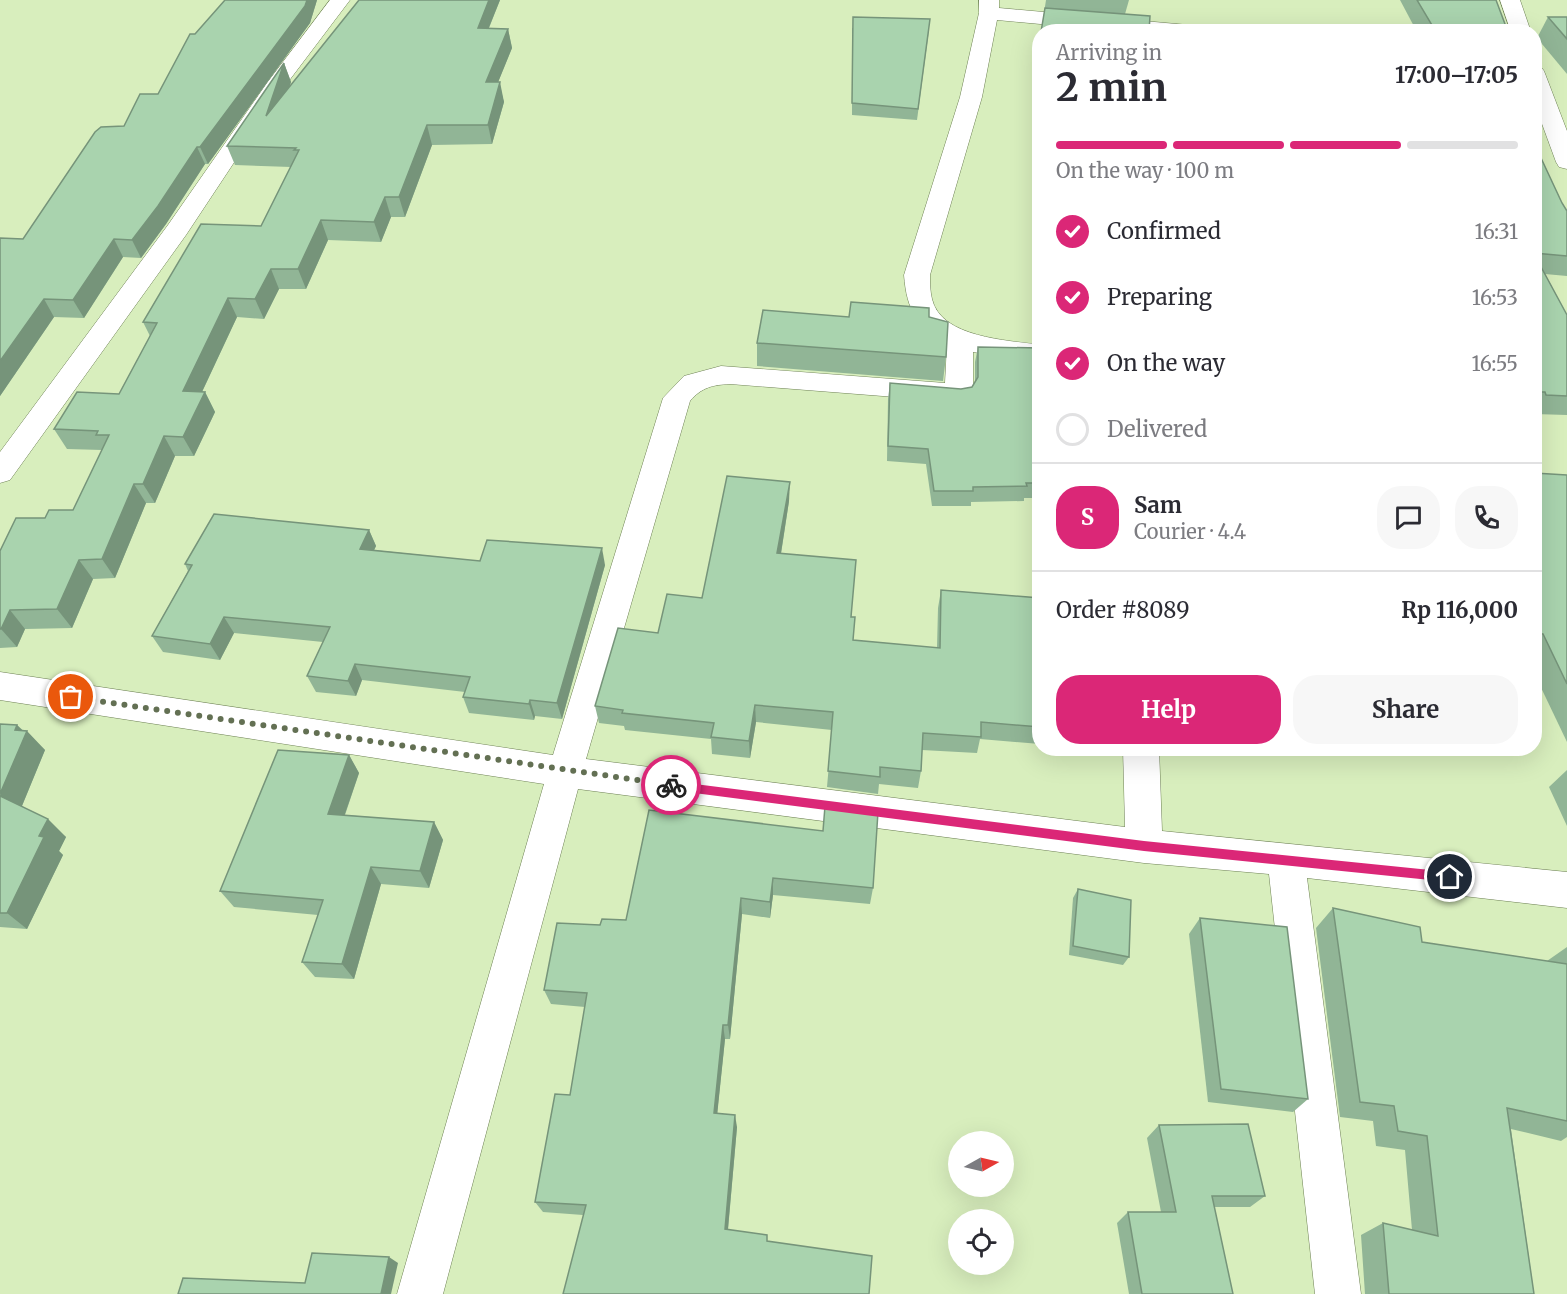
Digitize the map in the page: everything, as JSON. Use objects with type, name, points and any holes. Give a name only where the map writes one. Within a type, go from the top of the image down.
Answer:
[{"type":"street","points":[[0,473],[177,230],[274,87],[340,0]]},
{"type":"street","points":[[1510,0],[1518,24]]},
{"type":"street","points":[[1032,353],[960,341],[933,322],[919,301],[917,275],[971,97],[989,7],[1132,24]]},
{"type":"street","points":[[1543,121],[1567,162]]},
{"type":"street","points":[[420,1294],[565,772],[677,398],[687,384],[705,376],[730,375],[959,393],[960,341]]},
{"type":"street","points":[[0,686],[565,772],[1144,846],[1567,890]]},
{"type":"street","points":[[1141,756],[1144,846]]},
{"type":"street","points":[[1286,859],[1338,1294]]},
{"type":"building","points":[[225,0],[307,0],[305,6],[200,147],[197,147],[158,206],[132,240],[114,239],[73,300],[44,299],[0,361],[0,238],[23,239],[95,132],[101,127],[124,126],[140,94],[158,94],[190,34],[195,34]]},
{"type":"building","points":[[359,0],[489,0],[478,28],[508,29],[486,82],[500,82],[488,125],[427,125],[399,197],[385,197],[374,222],[321,220],[298,269],[271,269],[255,299],[228,298],[183,391],[205,392],[183,437],[164,436],[143,484],[134,484],[102,559],[79,560],[57,609],[10,610],[0,629],[0,551],[16,518],[45,518],[49,510],[73,510],[109,435],[96,435],[98,431],[54,429],[77,392],[119,394],[157,323],[143,322],[201,224],[261,226],[299,150],[294,150],[296,148],[227,146],[284,63],[266,116]]},
{"type":"building","points":[[1417,0],[1496,0],[1505,24],[1431,24]]},
{"type":"building","points":[[1045,8],[1150,16],[1150,24],[1042,24]]},
{"type":"building","points":[[853,17],[930,19],[918,109],[852,103]]},
{"type":"building","points":[[1548,17],[1567,17],[1567,39]]},
{"type":"building","points":[[1542,160],[1567,211],[1567,256],[1542,254]]},
{"type":"building","points":[[1542,269],[1567,315],[1567,396],[1546,395],[1542,392]]},
{"type":"building","points":[[851,302],[929,308],[929,317],[948,322],[946,357],[757,343],[763,310],[849,317]]},
{"type":"building","points":[[978,347],[1032,348],[1032,483],[1026,483],[1027,486],[973,487],[973,491],[934,491],[928,449],[888,446],[890,383],[961,389],[972,387],[978,377]]},
{"type":"building","points":[[1542,473],[1567,475],[1567,684],[1543,634]]},
{"type":"building","points":[[727,476],[790,482],[777,553],[856,560],[851,617],[855,617],[853,640],[940,648],[941,590],[1032,597],[1032,726],[981,722],[981,737],[923,733],[921,771],[880,767],[880,777],[828,771],[833,712],[755,705],[749,741],[711,737],[714,723],[622,713],[623,710],[595,706],[618,628],[658,633],[667,594],[702,598]]},
{"type":"building","points":[[214,514],[369,530],[360,549],[480,561],[487,540],[602,548],[557,703],[530,700],[529,704],[463,697],[470,677],[355,664],[348,681],[307,676],[330,627],[224,617],[210,644],[152,636],[192,565],[185,564]]},
{"type":"building","points":[[0,724],[17,725],[15,730],[27,731],[0,794]]},
{"type":"building","points":[[278,750],[349,755],[328,814],[434,822],[420,871],[371,867],[342,964],[302,962],[323,900],[220,891]]},
{"type":"building","points":[[0,796],[48,819],[39,836],[44,837],[7,913],[0,913]]},
{"type":"building","points":[[825,806],[878,812],[873,888],[773,878],[770,902],[741,898],[728,1025],[723,1025],[714,1113],[735,1115],[725,1229],[767,1235],[767,1241],[872,1256],[869,1294],[563,1294],[586,1205],[535,1202],[555,1094],[570,1095],[587,993],[544,990],[557,923],[600,925],[602,919],[626,920],[649,810],[823,831]]},
{"type":"building","points":[[1078,889],[1131,900],[1129,957],[1073,946]]},
{"type":"building","points":[[1333,908],[1420,927],[1422,942],[1567,964],[1567,1121],[1507,1108],[1534,1294],[1389,1294],[1383,1223],[1438,1236],[1427,1136],[1398,1131],[1394,1106],[1360,1102]]},
{"type":"building","points":[[1200,918],[1287,927],[1308,1099],[1221,1089]]},
{"type":"building","points":[[1248,1124],[1265,1196],[1212,1196],[1233,1294],[1142,1294],[1128,1212],[1176,1212],[1159,1125]]},
{"type":"building","points":[[312,1253],[389,1257],[381,1294],[178,1294],[183,1278],[305,1283]]},
{"type":"way so far","points":[[71,697],[565,772],[671,785]]},
{"type":"route","points":[[671,785],[1144,846],[1450,877]]}]
